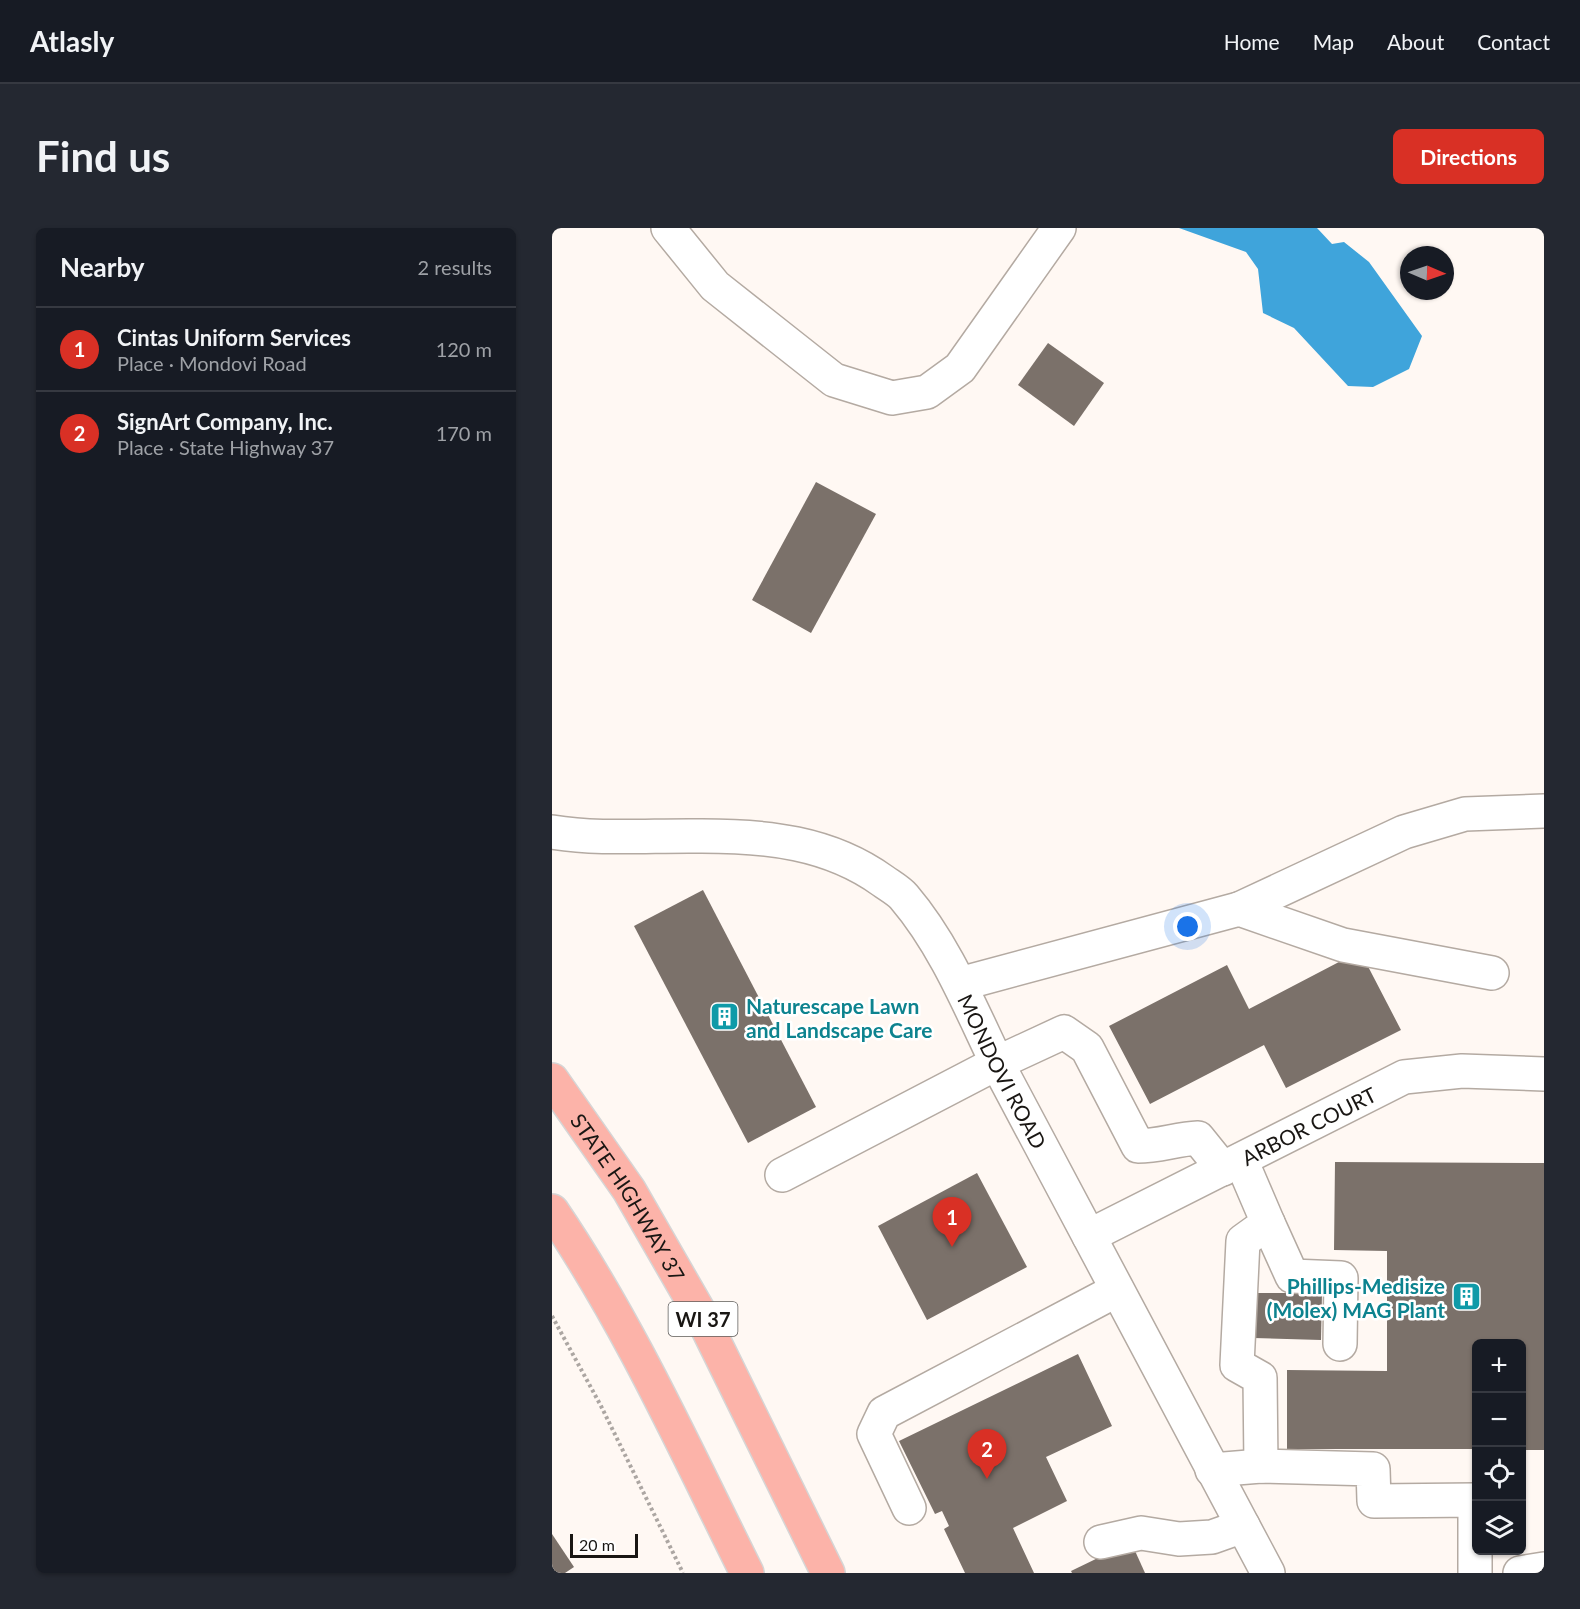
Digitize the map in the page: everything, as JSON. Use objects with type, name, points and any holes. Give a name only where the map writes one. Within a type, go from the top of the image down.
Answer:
[{"type":"main road","name":"STATE HIGHWAY 37","points":[[552,1080],[629,1190],[702,1317],[828,1573]]},
{"type":"main road","points":[[552,1210],[576,1246],[644,1366],[747,1573]]},
{"type":"street","points":[[668,228],[716,286],[834,380],[892,398],[927,392],[960,368],[1059,228]]},
{"type":"street","points":[[960,984],[1239,909],[1404,832],[1465,814],[1544,811]]},
{"type":"street","name":"MONDOVI ROAD","points":[[552,832],[589,835],[750,836],[811,845],[861,865],[903,895],[930,933],[960,984],[997,1063],[1268,1573]]},
{"type":"street","points":[[1239,909],[1342,945],[1492,973]]},
{"type":"street","points":[[782,1175],[997,1063],[1064,1032],[1087,1048],[1137,1146],[1160,1146],[1179,1139],[1198,1138],[1232,1164],[1268,1223],[1292,1276],[1341,1278],[1340,1344]]},
{"type":"street","name":"ARBOR COURT","points":[[1089,1236],[1404,1077],[1462,1071],[1544,1074]]},
{"type":"street","points":[[1261,1466],[1260,1378],[1237,1365],[1243,1241],[1268,1223]]},
{"type":"street","points":[[909,1508],[874,1434],[884,1413],[1117,1290]]},
{"type":"street","points":[[1212,1470],[1261,1466],[1374,1469],[1374,1501],[1475,1500],[1475,1573]]},
{"type":"street","points":[[1101,1542],[1141,1533],[1179,1539],[1212,1538],[1243,1526]]},
{"type":"street","points":[[1520,1573],[1544,1569]]},
{"type":"path","points":[[552,1316],[601,1406],[683,1573]]},
{"type":"water","points":[[1179,228],[1317,228],[1332,244],[1344,242],[1369,262],[1422,336],[1409,369],[1373,387],[1348,386],[1294,328],[1263,313],[1258,269],[1246,252]]},
{"type":"building","points":[[1048,343],[1104,383],[1074,426],[1018,385]]},
{"type":"building","points":[[816,482],[876,514],[811,633],[752,600]]},
{"type":"building","name":"Naturescape Lawn and Landscape Care","points":[[703,890],[816,1107],[748,1143],[634,926]]},
{"type":"building","points":[[1360,951],[1401,1030],[1286,1088],[1264,1045],[1150,1104],[1109,1026],[1227,965],[1249,1009]]},
{"type":"building","name":"Phillips-Medisize (Molex) MAG Plant","points":[[1335,1162],[1544,1163],[1544,1450],[1526,1450],[1526,1339],[1472,1339],[1472,1449],[1287,1449],[1287,1370],[1387,1371],[1387,1251],[1334,1250]]},
{"type":"building","points":[[977,1173],[1027,1267],[927,1320],[878,1226]]},
{"type":"building","points":[[1252,1293],[1322,1293],[1321,1340],[1254,1338]]},
{"type":"building","points":[[1078,1354],[1112,1426],[1046,1457],[1067,1501],[1013,1528],[1034,1573],[965,1573],[944,1529],[949,1526],[942,1511],[935,1514],[899,1441]]},
{"type":"building","points":[[552,1534],[574,1567],[565,1573],[552,1573]]},
{"type":"building","points":[[1131,1542],[1145,1573],[1072,1573],[1071,1571]]},
{"type":"place","name":"Naturescape Lawn and Landscape Care","points":[[725,1017]]},
{"type":"place","name":"Cintas Uniform Services","points":[[952,1247]]},
{"type":"place","name":"Phillips-Medisize (Molex) MAG Plant","points":[[1466,1297]]},
{"type":"place","name":"SignArt Company, Inc.","points":[[987,1479]]}]
